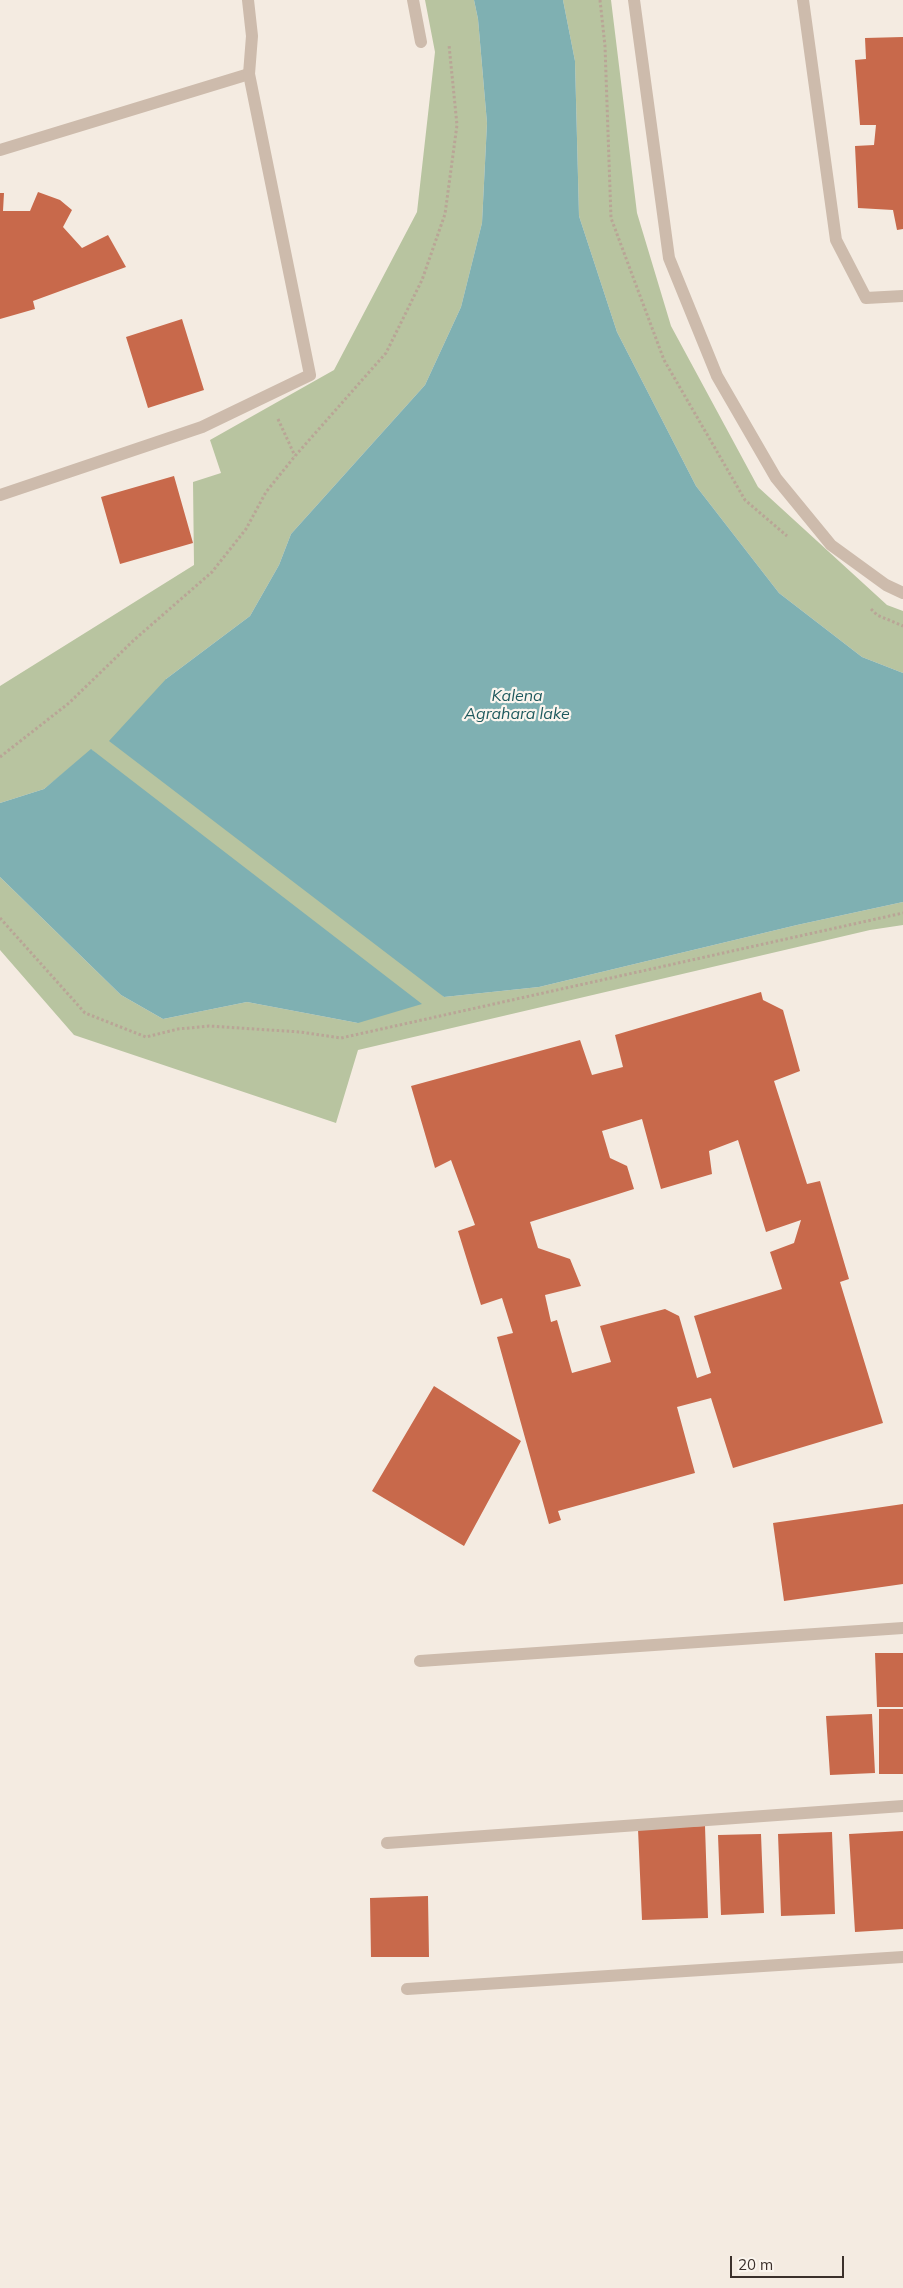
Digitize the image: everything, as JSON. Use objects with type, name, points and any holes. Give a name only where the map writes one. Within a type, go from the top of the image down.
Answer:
[{"type":"street","points":[[0,495],[202,427],[310,375],[249,74],[252,36],[248,0]]},
{"type":"street","points":[[413,0],[421,42]]},
{"type":"street","points":[[634,0],[669,258],[717,376],[776,478],[831,545],[886,585],[903,593]]},
{"type":"street","points":[[803,0],[836,240],[866,298],[903,296]]},
{"type":"street","points":[[0,150],[249,74]]},
{"type":"street","points":[[420,1661],[903,1628]]},
{"type":"street","points":[[387,1843],[903,1806]]},
{"type":"street","points":[[407,1989],[903,1957]]},
{"type":"path","points":[[268,396],[294,456]]},
{"type":"path","points":[[0,918],[85,1012],[146,1037],[178,1029],[209,1026],[300,1032],[341,1038],[903,913]]},
{"type":"green space","points":[[425,0],[474,0],[478,19],[487,123],[482,223],[461,307],[425,385],[291,534],[279,565],[250,616],[166,679],[444,997],[539,987],[797,925],[903,902],[903,925],[870,930],[358,1050],[336,1123],[74,1035],[0,950],[0,877],[121,995],[163,1019],[247,1002],[358,1023],[92,750],[44,789],[0,803],[0,686],[194,565],[193,482],[221,473],[210,440],[334,370],[417,212],[435,52]]},
{"type":"green space","points":[[563,0],[611,0],[637,213],[671,326],[758,487],[887,605],[903,611],[903,673],[862,657],[779,593],[696,486],[617,332],[579,216],[575,61]]},
{"type":"water","name":"Kalena Agrahara lake","points":[[474,0],[563,0],[575,61],[579,216],[617,332],[696,486],[779,593],[862,657],[903,673],[903,902],[797,925],[539,987],[444,997],[109,741],[166,679],[250,616],[279,565],[291,534],[425,385],[461,307],[482,223],[487,123],[478,19]]},
{"type":"water","points":[[91,749],[422,1004],[358,1023],[247,1002],[163,1019],[121,995],[0,877],[0,803],[44,789]]},
{"type":"building","points":[[903,37],[903,229],[897,230],[893,210],[858,208],[855,146],[874,145],[876,125],[860,125],[855,60],[866,59],[865,38]]},
{"type":"building","points":[[38,192],[60,200],[72,210],[63,227],[82,248],[108,235],[126,267],[33,301],[35,309],[0,319],[0,193],[4,193],[3,211],[30,211]]},
{"type":"building","points":[[182,319],[204,390],[148,408],[126,337]]},
{"type":"building","points":[[174,476],[193,543],[120,564],[101,497]]},
{"type":"building","points":[[761,992],[763,1000],[783,1010],[800,1071],[774,1081],[807,1184],[820,1181],[849,1279],[840,1282],[883,1423],[733,1468],[711,1398],[677,1407],[695,1473],[558,1511],[561,1520],[549,1524],[497,1337],[513,1333],[502,1298],[481,1305],[458,1231],[475,1225],[451,1160],[435,1168],[411,1086],[580,1040],[592,1075],[623,1067],[615,1035]],"holes":[[[642,1119],[661,1189],[712,1174],[709,1151],[738,1140],[766,1232],[801,1220],[794,1243],[770,1252],[782,1289],[694,1316],[711,1373],[697,1378],[679,1316],[665,1309],[600,1326],[611,1362],[572,1373],[557,1320],[551,1322],[545,1295],[581,1286],[570,1259],[538,1248],[530,1222],[634,1189],[627,1166],[610,1158],[602,1131]]]},
{"type":"building","points":[[434,1386],[521,1441],[464,1546],[372,1491]]},
{"type":"building","points":[[903,1504],[903,1584],[784,1601],[773,1523]]},
{"type":"building","points":[[875,1653],[903,1653],[903,1707],[877,1707]]},
{"type":"building","points":[[879,1709],[903,1709],[903,1774],[879,1774]]},
{"type":"building","points":[[872,1714],[875,1773],[830,1775],[826,1716]]},
{"type":"building","points":[[705,1826],[708,1918],[642,1920],[638,1829]]},
{"type":"building","points":[[903,1831],[903,1929],[855,1932],[849,1834]]},
{"type":"building","points":[[832,1832],[835,1914],[781,1916],[778,1834]]},
{"type":"building","points":[[761,1834],[764,1913],[721,1915],[718,1835]]},
{"type":"building","points":[[428,1896],[429,1957],[371,1957],[370,1898]]}]
